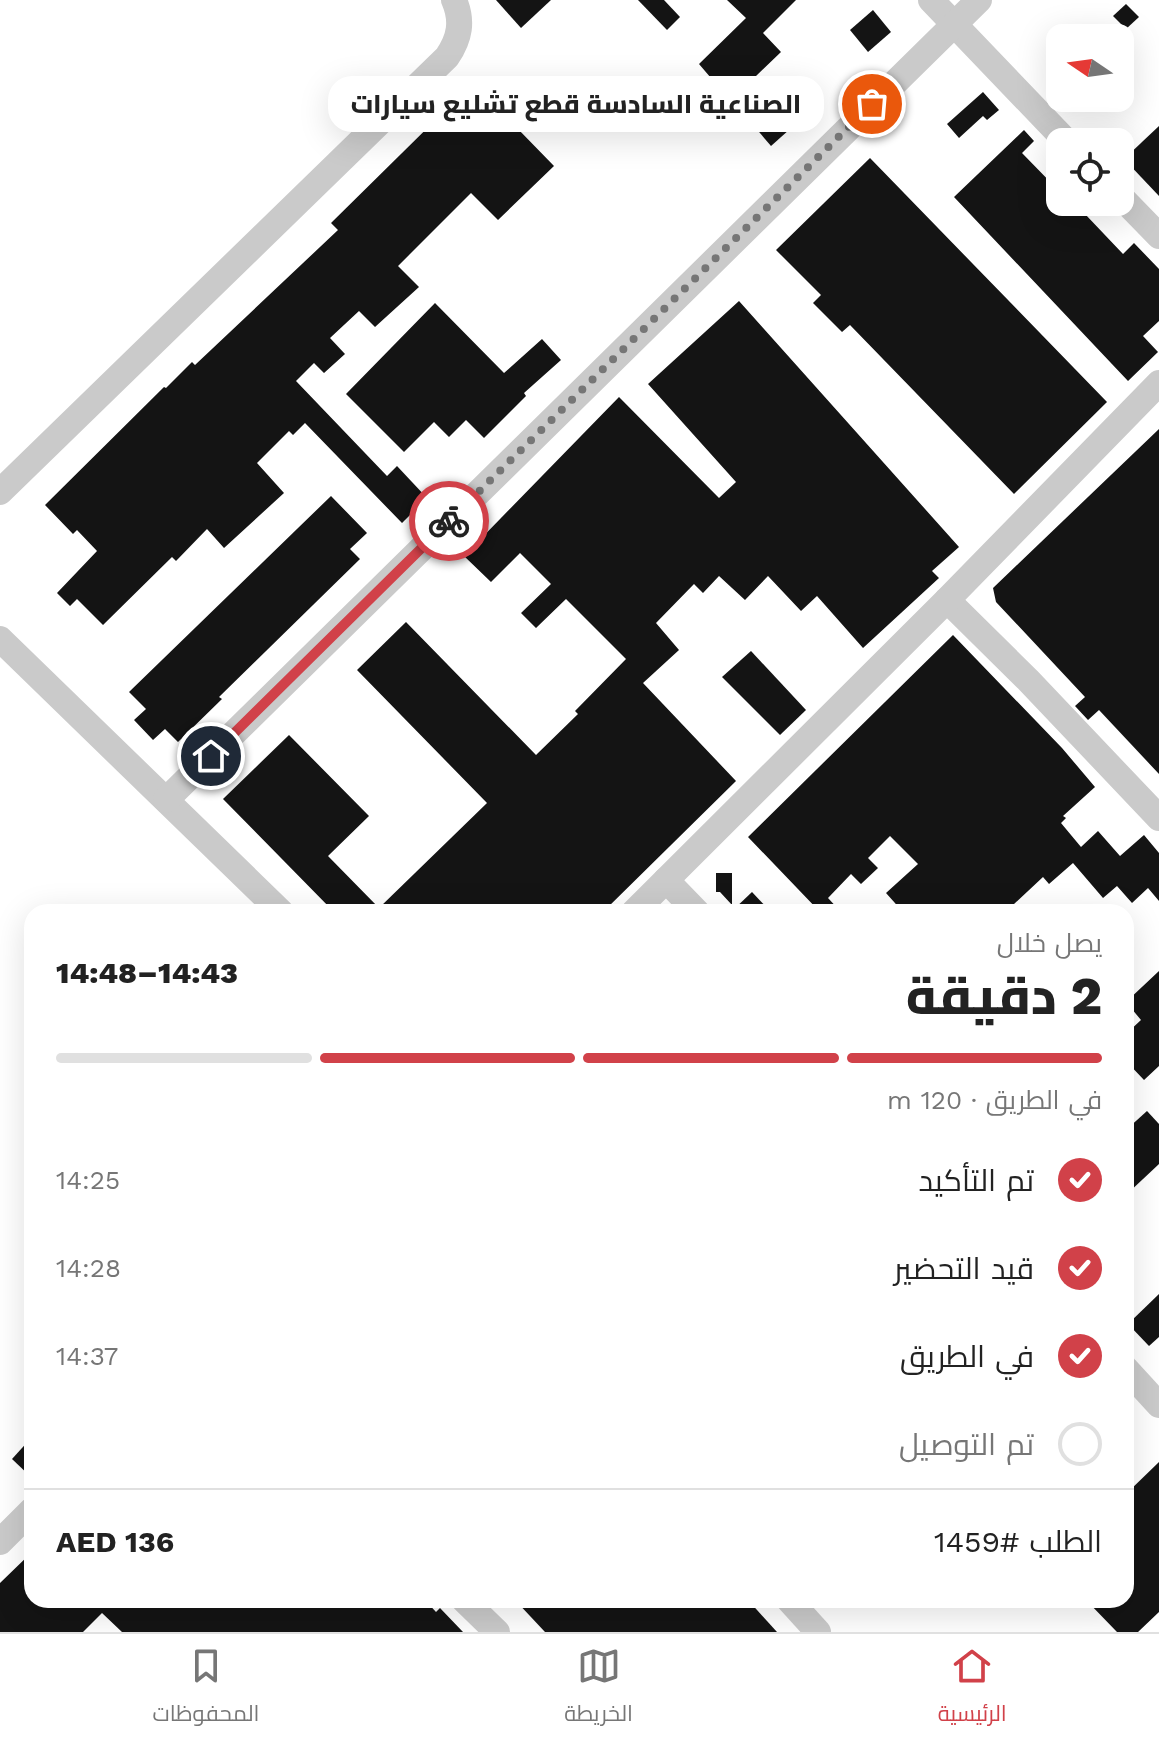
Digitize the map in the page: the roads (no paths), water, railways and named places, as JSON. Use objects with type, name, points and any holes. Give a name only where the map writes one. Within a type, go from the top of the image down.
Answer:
[{"type":"street","points":[[0,492],[447,57],[456,45],[460,31],[460,16],[454,0]]},
{"type":"street","points":[[931,0],[1053,128]]},
{"type":"street","points":[[166,800],[979,0]]},
{"type":"street","points":[[1134,210],[1159,236]]},
{"type":"street","points":[[642,904],[1159,383]]},
{"type":"street","points":[[947,600],[1159,818]]},
{"type":"street","points":[[0,639],[273,904]]},
{"type":"street","points":[[666,880],[689,904]]},
{"type":"street","points":[[1134,1378],[1159,1405]]},
{"type":"street","points":[[472,1608],[497,1632]]},
{"type":"street","points":[[796,1608],[818,1632]]},
{"type":"place","name":"الصناعية السادسة قطع تشليع سيارات","points":[[872,104]]}]
